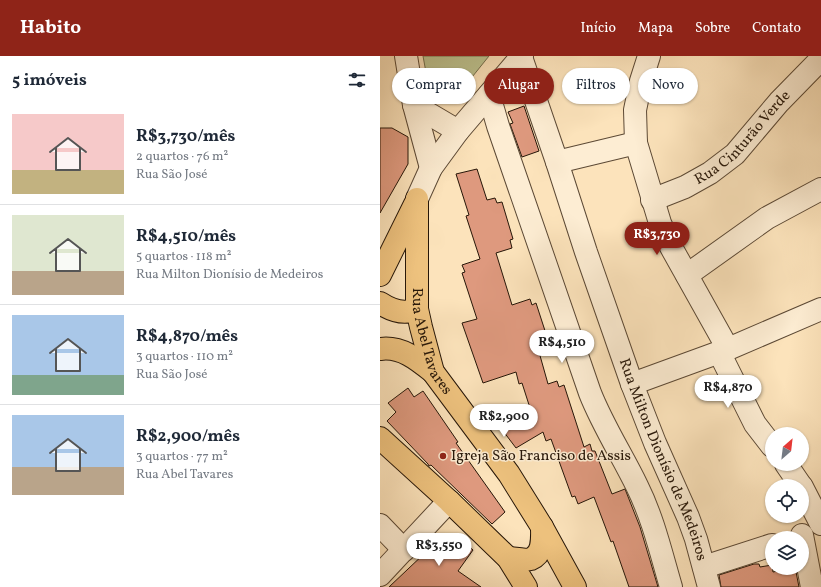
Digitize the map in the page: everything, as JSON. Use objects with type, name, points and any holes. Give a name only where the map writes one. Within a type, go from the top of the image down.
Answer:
[{"type":"main road","name":"Rua Abel Tavares","points":[[380,275],[417,199]]},
{"type":"main road","name":"Rua Abel Tavares","points":[[417,199],[417,309],[433,372],[509,474],[542,527],[570,585]]},
{"type":"main road","points":[[380,303],[394,311],[409,312],[417,309]]},
{"type":"main road","points":[[380,349],[389,348],[400,350],[416,358],[433,372]]},
{"type":"main road","points":[[380,438],[508,558],[526,587]]},
{"type":"main road","points":[[508,558],[531,559],[538,553],[542,545],[542,527]]},
{"type":"street","points":[[406,56],[414,106],[431,168]]},
{"type":"street","name":"Rua Abel Tavares","points":[[512,68],[522,56]]},
{"type":"street","name":"Rua Milton Dionísio de Medeiros","points":[[522,56],[586,252],[632,384],[655,443],[688,517],[707,577],[765,548]]},
{"type":"street","points":[[649,56],[641,81],[635,110],[636,143],[652,200],[660,223],[723,350],[755,424],[765,437]]},
{"type":"street","name":"Rua Cinturão Verde","points":[[652,200],[685,187],[703,177],[736,154],[779,102],[821,59]]},
{"type":"street","name":"Rua Abel Tavares","points":[[417,199],[431,168],[458,131],[484,100]]},
{"type":"street","points":[[491,104],[590,394],[598,413],[637,486],[650,516],[671,587]]},
{"type":"street","points":[[414,106],[458,131]]},
{"type":"street","points":[[557,162],[636,143]]},
{"type":"street","points":[[687,275],[767,218],[821,189]]},
{"type":"street","points":[[632,384],[723,350],[821,309]]},
{"type":"street","points":[[809,501],[821,524]]},
{"type":"street","points":[[380,575],[450,502]]},
{"type":"street","points":[[380,525],[404,550]]},
{"type":"street","points":[[809,564],[812,587]]},
{"type":"green space","points":[[423,56],[489,56],[476,72],[476,68],[425,68]]},
{"type":"building","points":[[524,106],[539,151],[522,157],[510,124],[513,123],[508,112]]},
{"type":"building","points":[[380,128],[392,128],[408,137],[408,164],[380,213]]},
{"type":"building","points":[[477,169],[487,200],[495,198],[497,203],[502,202],[513,239],[510,240],[512,248],[496,253],[512,305],[530,299],[532,305],[536,303],[548,340],[545,342],[547,350],[539,352],[548,384],[557,381],[559,387],[564,385],[584,447],[590,444],[592,451],[595,451],[612,494],[625,489],[640,527],[658,587],[629,587],[613,541],[611,542],[594,497],[578,504],[575,496],[572,497],[551,439],[546,441],[543,432],[516,448],[497,423],[530,408],[522,383],[519,384],[516,372],[483,383],[462,323],[477,319],[462,273],[465,272],[462,265],[480,259],[466,216],[469,215],[456,174]]},
{"type":"building","name":"Igreja São Franciso de Assis","points":[[408,388],[414,397],[423,391],[458,442],[456,443],[505,512],[492,524],[431,465],[429,466],[387,421],[396,412],[388,403]]},
{"type":"building","points":[[445,534],[453,541],[458,536],[473,550],[458,571],[481,587],[389,587]]},
{"type":"building","points":[[754,564],[759,564],[760,567],[765,566],[765,575],[797,575],[799,587],[721,587],[719,575]]},
{"type":"place","name":"Igreja São Franciso de Assis","points":[[443,456]]}]
